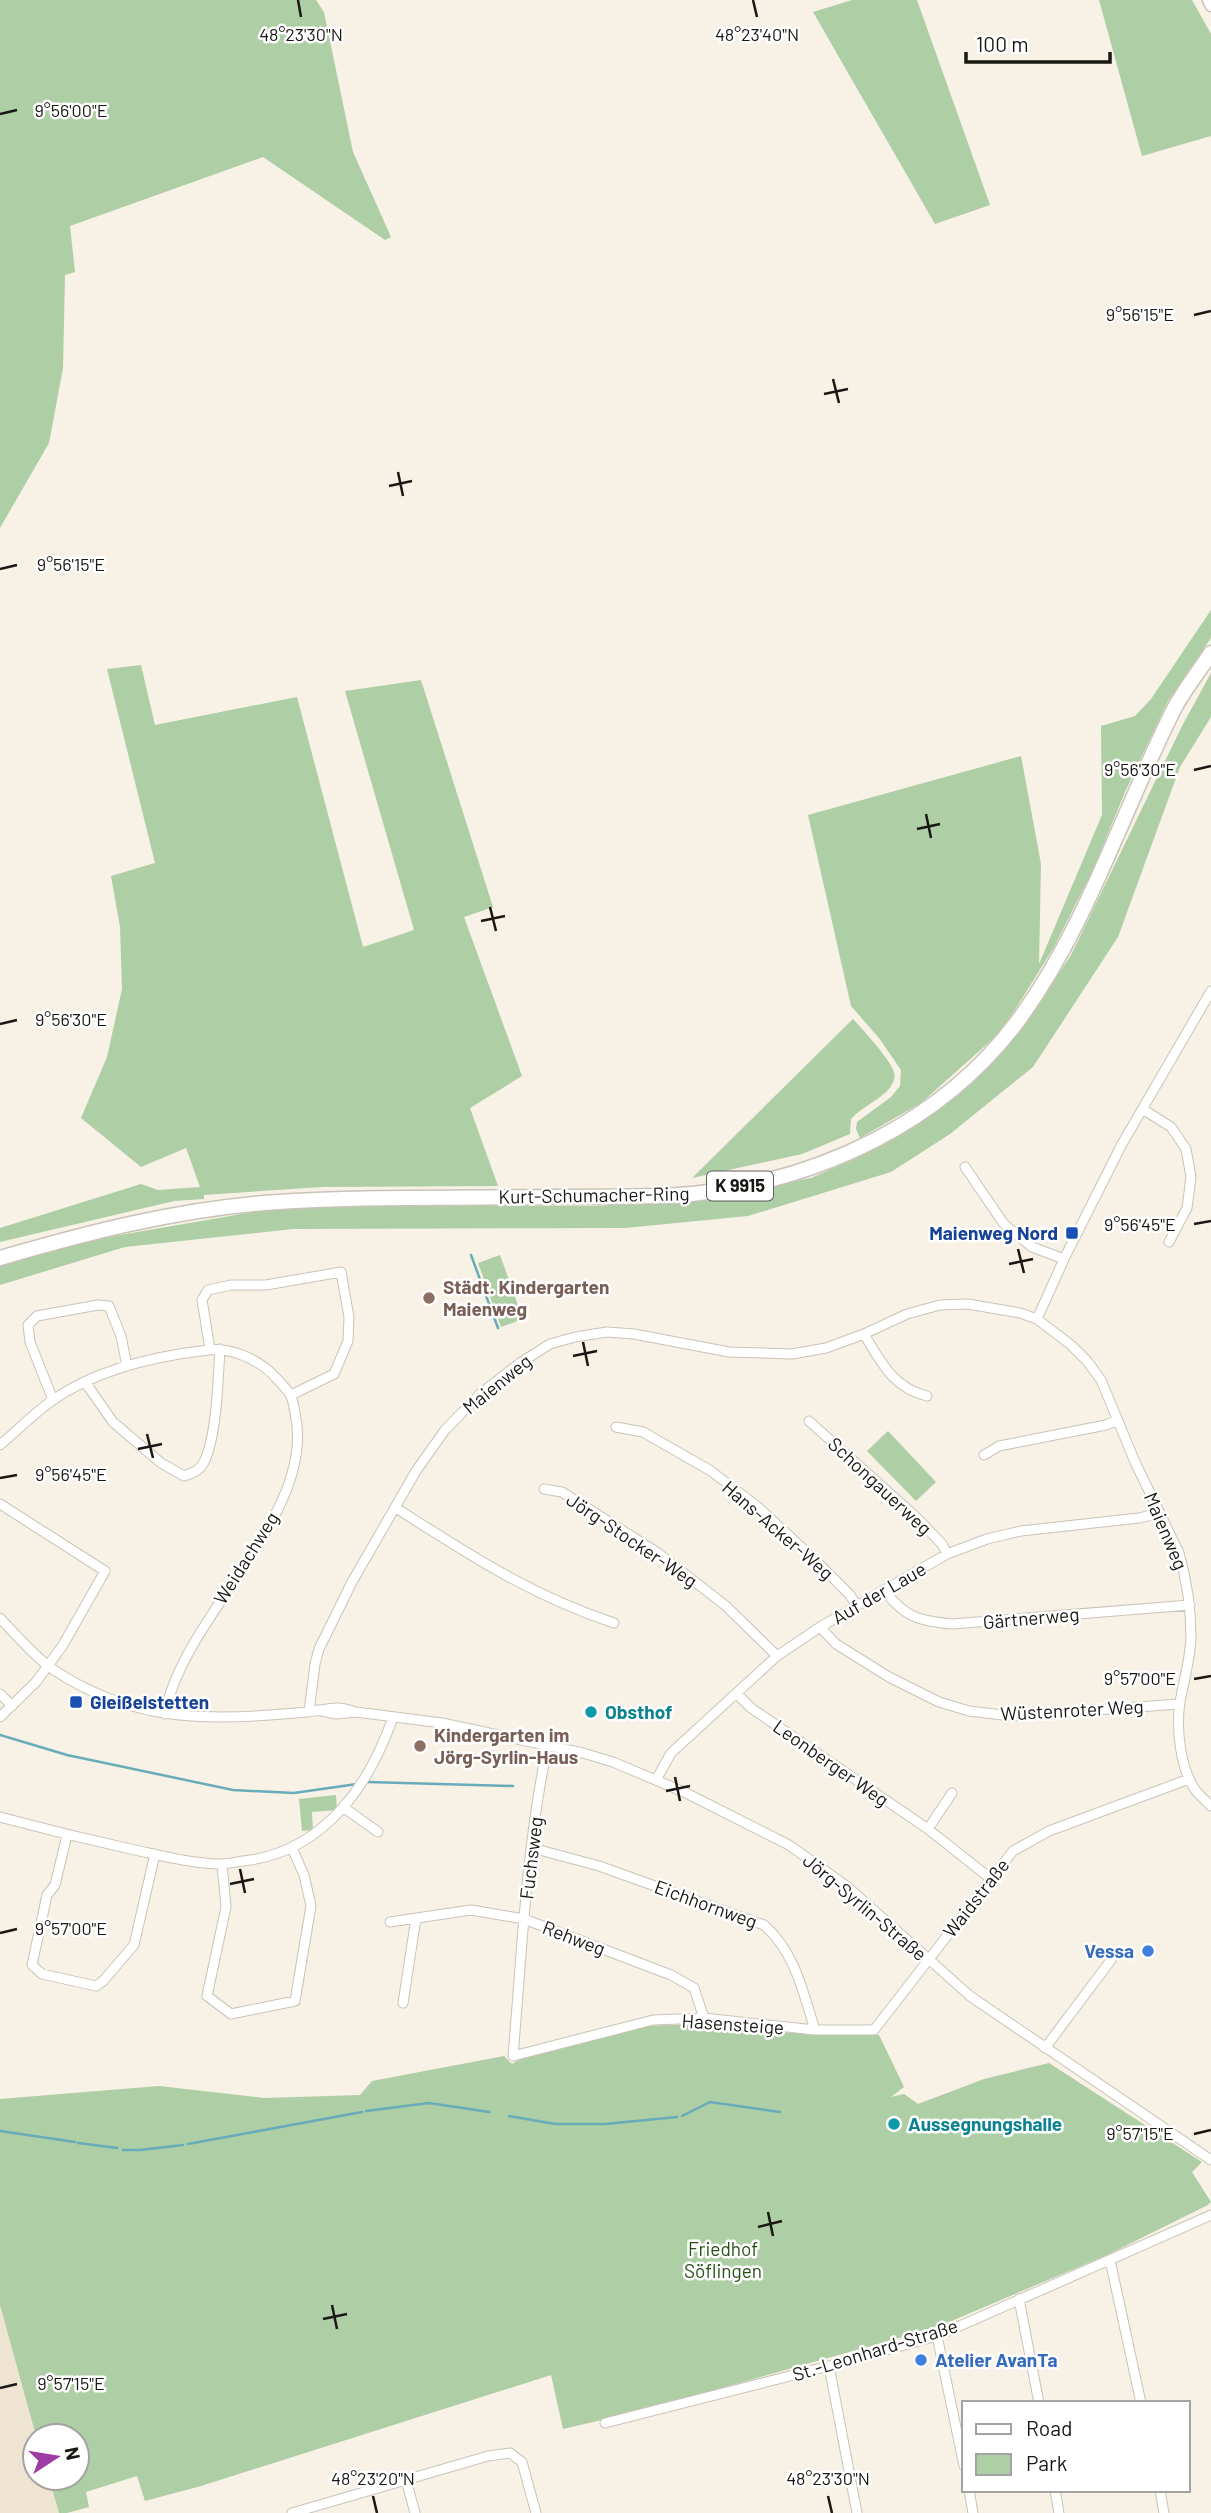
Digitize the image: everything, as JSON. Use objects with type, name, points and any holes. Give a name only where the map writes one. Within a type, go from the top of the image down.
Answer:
[{"type":"main road","name":"Kurt-Schumacher-Ring","points":[[0,1258],[170,1216],[263,1203],[691,1194],[785,1176],[857,1149],[892,1132],[934,1104],[976,1066],[1020,1018],[1062,951],[1101,874],[1133,796],[1176,705],[1211,653]]},
{"type":"street","points":[[1208,0],[1211,6]]},
{"type":"street","points":[[1037,1320],[1116,1155],[1211,991]]},
{"type":"street","points":[[1143,1110],[1171,1127],[1186,1149],[1191,1177],[1186,1208],[1169,1242]]},
{"type":"street","points":[[965,1167],[1004,1224],[1032,1247],[1064,1259]]},
{"type":"street","points":[[85,1382],[113,1422],[161,1464],[184,1476],[196,1472],[205,1460],[214,1421],[215,1349],[202,1300],[208,1290],[231,1285],[266,1285],[341,1272],[349,1317],[348,1341],[334,1374],[291,1395]]},
{"type":"street","name":"Maienweg","points":[[313,1711],[315,1664],[319,1649],[352,1581],[416,1471],[461,1411],[520,1363],[550,1344],[607,1332],[634,1334],[740,1353],[792,1354],[826,1348],[907,1314],[940,1306],[968,1304],[1001,1308],[1037,1320],[1071,1345],[1101,1380],[1179,1553],[1190,1605],[1189,1665],[1180,1704],[1181,1747],[1189,1779],[1196,1791],[1211,1806]]},
{"type":"street","points":[[53,1400],[30,1342],[28,1325],[37,1316],[98,1305],[109,1306],[121,1336],[127,1366]]},
{"type":"street","points":[[864,1334],[890,1376],[903,1387],[927,1396]]},
{"type":"street","name":"Weidachweg","points":[[0,1445],[53,1400],[85,1382],[127,1366],[215,1349],[251,1358],[269,1370],[291,1395],[299,1429],[295,1465],[274,1518],[214,1609],[175,1679],[165,1714]]},
{"type":"street","points":[[984,1455],[999,1446],[1106,1425],[1118,1420]]},
{"type":"street","name":"Schongauerweg","points":[[809,1421],[914,1514],[947,1553]]},
{"type":"street","name":"Hans-Acker-Weg","points":[[616,1427],[643,1432],[711,1471],[758,1507],[850,1595],[857,1606]]},
{"type":"street","name":"Jörg-Stocker-Weg","points":[[544,1489],[562,1492],[658,1553],[726,1606],[777,1656]]},
{"type":"street","points":[[0,1504],[105,1571],[63,1645],[36,1682],[0,1717]]},
{"type":"street","points":[[396,1508],[508,1578],[580,1612],[614,1623]]},
{"type":"street","name":"Auf der Laue","points":[[656,1780],[671,1753],[777,1656],[820,1627],[947,1553],[1021,1531],[1139,1518],[1160,1513]]},
{"type":"street","name":"Gärtnerweg","points":[[884,1590],[906,1614],[923,1622],[953,1625],[1190,1605]]},
{"type":"street","name":"Jörg-Syrlin-Straße","points":[[0,1618],[48,1665],[96,1693],[165,1714],[231,1718],[313,1711],[336,1714],[356,1712],[455,1725],[548,1744],[613,1762],[684,1792],[789,1845],[849,1888],[971,1996],[1211,2160]]},
{"type":"street","name":"Wüstenroter Weg","points":[[820,1627],[836,1644],[889,1677],[939,1702],[969,1711],[1011,1716],[1180,1704]]},
{"type":"street","name":"Leonberger Weg","points":[[737,1694],[751,1708],[928,1829],[991,1879]]},
{"type":"street","points":[[0,1695],[12,1706]]},
{"type":"street","points":[[0,1817],[181,1860],[222,1864],[263,1858],[292,1849],[327,1825],[365,1779],[383,1748],[393,1717]]},
{"type":"street","name":"Fuchsweg","points":[[513,2056],[524,1919],[540,1782],[548,1744]]},
{"type":"street","name":"Waidstraße","points":[[874,2030],[1013,1851],[1033,1838],[1189,1779]]},
{"type":"street","points":[[928,1829],[952,1793]]},
{"type":"street","points":[[343,1807],[378,1832]]},
{"type":"street","points":[[67,1835],[55,1885],[47,1895],[32,1965],[42,1974],[96,1986],[134,1945],[155,1854]]},
{"type":"street","name":"Eichhornweg","points":[[532,1848],[599,1866],[764,1924],[778,1937],[791,1957],[815,2030]]},
{"type":"street","points":[[222,1864],[226,1907],[207,1996],[231,2014],[295,2001],[311,1906],[304,1875],[292,1849]]},
{"type":"street","name":"Rehweg","points":[[390,1922],[471,1910],[524,1919],[694,1988],[704,2018]]},
{"type":"street","points":[[402,2003],[416,1918]]},
{"type":"street","points":[[1045,2048],[1111,1960]]},
{"type":"street","name":"Hasensteige","points":[[513,2056],[653,2020],[704,2018],[815,2030],[874,2030]]},
{"type":"street","name":"St.-Leonhard-Straße","points":[[605,2423],[937,2336],[1211,2215]]},
{"type":"street","points":[[1110,2260],[1141,2401]]},
{"type":"street","points":[[1019,2299],[1039,2401]]},
{"type":"street","points":[[937,2336],[962,2456]]},
{"type":"street","points":[[829,2366],[857,2513]]},
{"type":"street","points":[[292,2513],[303,2512],[488,2456],[510,2453],[522,2462],[536,2513]]},
{"type":"street","points":[[406,2480],[415,2513]]},
{"type":"street","points":[[969,2492],[974,2513]]},
{"type":"street","points":[[1055,2492],[1059,2513]]},
{"type":"street","points":[[1160,2492],[1164,2513]]},
{"type":"shaded area","points":[[0,2305],[32,2422],[21,2422],[21,2492],[53,2492],[59,2513],[0,2513]]},
{"type":"green space","points":[[0,0],[316,0],[324,12],[353,152],[391,237],[385,240],[263,157],[70,226],[75,272],[65,275],[63,368],[49,443],[0,528]]},
{"type":"green space","points":[[852,0],[917,0],[990,205],[935,224],[813,12]]},
{"type":"green space","points":[[1099,0],[1192,0],[1211,34],[1211,136],[1142,156]]},
{"type":"green space","points":[[1211,610],[1211,638],[1168,701],[1125,792],[1093,870],[1054,947],[1013,1013],[995,1037],[921,1103],[860,1138],[856,1129],[857,1122],[891,1097],[900,1086],[901,1070],[879,1038],[851,1006],[808,815],[1021,756],[1041,864],[1039,964],[1102,815],[1101,726],[1135,716],[1151,699]]},
{"type":"green space","points":[[141,665],[155,725],[297,697],[363,947],[414,930],[345,691],[421,680],[493,907],[464,917],[522,1076],[470,1108],[498,1186],[322,1187],[204,1195],[204,1199],[174,1201],[0,1242],[0,1228],[141,1184],[158,1190],[200,1187],[186,1148],[141,1167],[81,1118],[107,1057],[122,989],[120,927],[111,876],[155,863],[107,669]]},
{"type":"green space","points":[[1211,673],[1211,717],[1180,767],[1118,937],[1033,1067],[950,1134],[891,1172],[748,1216],[625,1228],[293,1229],[125,1247],[0,1285],[0,1266],[25,1257],[91,1240],[264,1210],[346,1206],[595,1206],[713,1198],[811,1178],[857,1158],[928,1117],[982,1074],[1025,1025],[1071,955],[1182,726]]},
{"type":"green space","points":[[853,1019],[882,1052],[892,1066],[894,1075],[893,1083],[886,1092],[851,1119],[850,1134],[802,1154],[692,1178]]},
{"type":"green space","points":[[500,1255],[523,1319],[501,1327],[478,1263]]},
{"type":"green space","points":[[888,1431],[936,1482],[916,1501],[867,1451]]},
{"type":"green space","points":[[336,1795],[337,1810],[312,1812],[313,1830],[302,1831],[299,1799]]},
{"type":"green space","name":"Friedhof Söflingen","points":[[699,2024],[814,2035],[879,2035],[904,2087],[891,2097],[904,2094],[918,2104],[984,2079],[1049,2063],[1202,2162],[1192,2172],[1211,2202],[1107,2255],[935,2328],[632,2413],[563,2429],[551,2375],[201,2486],[145,2501],[137,2476],[91,2490],[91,2422],[32,2422],[0,2305],[0,2099],[159,2086],[264,2098],[360,2095],[372,2081],[504,2056],[512,2064],[520,2059],[644,2026]]},
{"type":"green space","points":[[53,2492],[86,2492],[89,2507],[59,2513]]},
{"type":"waterway","points":[[471,1255],[498,1328]]},
{"type":"waterway","points":[[0,1735],[67,1755],[233,1790],[294,1793],[357,1784]]},
{"type":"waterway","points":[[368,1782],[513,1786]]},
{"type":"waterway","points":[[682,2116],[710,2102],[780,2112]]},
{"type":"waterway","points":[[366,2111],[429,2103],[489,2112]]},
{"type":"waterway","points":[[188,2144],[362,2112]]},
{"type":"waterway","points":[[509,2116],[555,2124],[605,2124],[677,2117]]},
{"type":"waterway","points":[[0,2131],[75,2142]]},
{"type":"waterway","points":[[78,2143],[117,2148]]},
{"type":"waterway","points":[[123,2150],[183,2145]]},
{"type":"place","name":"Maienweg Nord","points":[[1072,1233]]},
{"type":"place","name":"Städt. Kindergarten Maienweg","points":[[429,1298]]},
{"type":"place","name":"Gleißelstetten","points":[[76,1702]]},
{"type":"place","name":"Obsthof","points":[[591,1712]]},
{"type":"place","name":"Kindergarten im Jörg-Syrlin-Haus","points":[[420,1746]]},
{"type":"place","name":"Vessa","points":[[1148,1951]]},
{"type":"place","name":"Aussegnungshalle","points":[[894,2124]]},
{"type":"place","name":"Atelier AvanTa","points":[[921,2360]]}]
